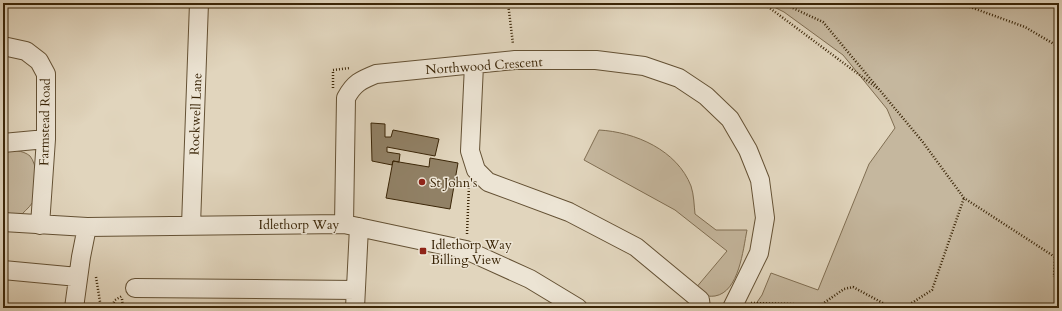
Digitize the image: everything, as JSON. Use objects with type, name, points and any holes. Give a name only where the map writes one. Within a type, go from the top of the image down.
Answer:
[{"type":"street","name":"Rockwell Lane","points":[[191,225],[199,3]]},
{"type":"street","name":"Farmstead Road","points":[[3,46],[26,50],[40,60],[46,74],[46,139],[40,225]]},
{"type":"street","name":"Northwood Crescent","points":[[355,308],[356,290],[345,108],[346,98],[352,87],[363,79],[376,74],[515,60],[596,60],[644,66],[679,78],[706,96],[730,119],[748,150],[760,180],[765,218],[759,253],[732,308]]},
{"type":"street","points":[[474,65],[470,151],[476,170],[488,182],[569,212],[636,247],[700,300],[702,308]]},
{"type":"street","points":[[3,142],[46,139]]},
{"type":"street","name":"Idlethorp Way","points":[[3,222],[86,227],[191,225],[351,225],[466,250],[530,279],[578,308]]},
{"type":"street","points":[[74,308],[86,227]]},
{"type":"street","points":[[3,270],[78,277]]},
{"type":"street","points":[[129,292],[156,282],[287,282],[356,290]]},
{"type":"path","points":[[508,3],[515,60]]},
{"type":"path","points":[[763,3],[880,91]]},
{"type":"path","points":[[782,3],[823,22],[922,141],[964,198],[1055,257],[1054,277]]},
{"type":"path","points":[[956,3],[1025,27],[1059,46]]},
{"type":"path","points":[[345,108],[333,98],[332,70],[356,68]]},
{"type":"path","points":[[466,250],[469,182]]},
{"type":"path","points":[[904,308],[932,290],[964,198]]},
{"type":"path","points":[[754,298],[751,303],[793,304],[818,307],[844,289],[854,287],[892,308]]},
{"type":"path","points":[[122,308],[129,292]]},
{"type":"shaded area","points":[[766,3],[1059,3],[1059,308],[753,308],[762,295],[771,273],[818,290],[869,164],[895,128],[887,109],[843,55],[784,12]]},
{"type":"shaded area","points":[[599,130],[640,139],[665,153],[676,162],[685,173],[691,186],[695,214],[716,230],[747,230],[735,279],[730,287],[723,293],[715,296],[706,296],[695,289],[727,251],[675,210],[584,160]]},
{"type":"shaded area","points":[[3,149],[27,154],[30,156],[34,165],[37,176],[36,194],[32,203],[22,214],[3,214]]},
{"type":"building","points":[[371,123],[385,124],[385,137],[391,137],[393,130],[439,139],[435,156],[387,147],[387,152],[400,154],[399,162],[393,161],[392,165],[372,161]]},
{"type":"building","name":"St John's","points":[[430,158],[458,163],[450,209],[386,198],[393,161],[429,167]]},
{"type":"building","points":[[124,305],[319,305],[319,308],[124,308]]},
{"type":"place","name":"St John's","points":[[422,182]]},
{"type":"place","name":"Idlethorp Way Billing View","points":[[423,251]]}]
